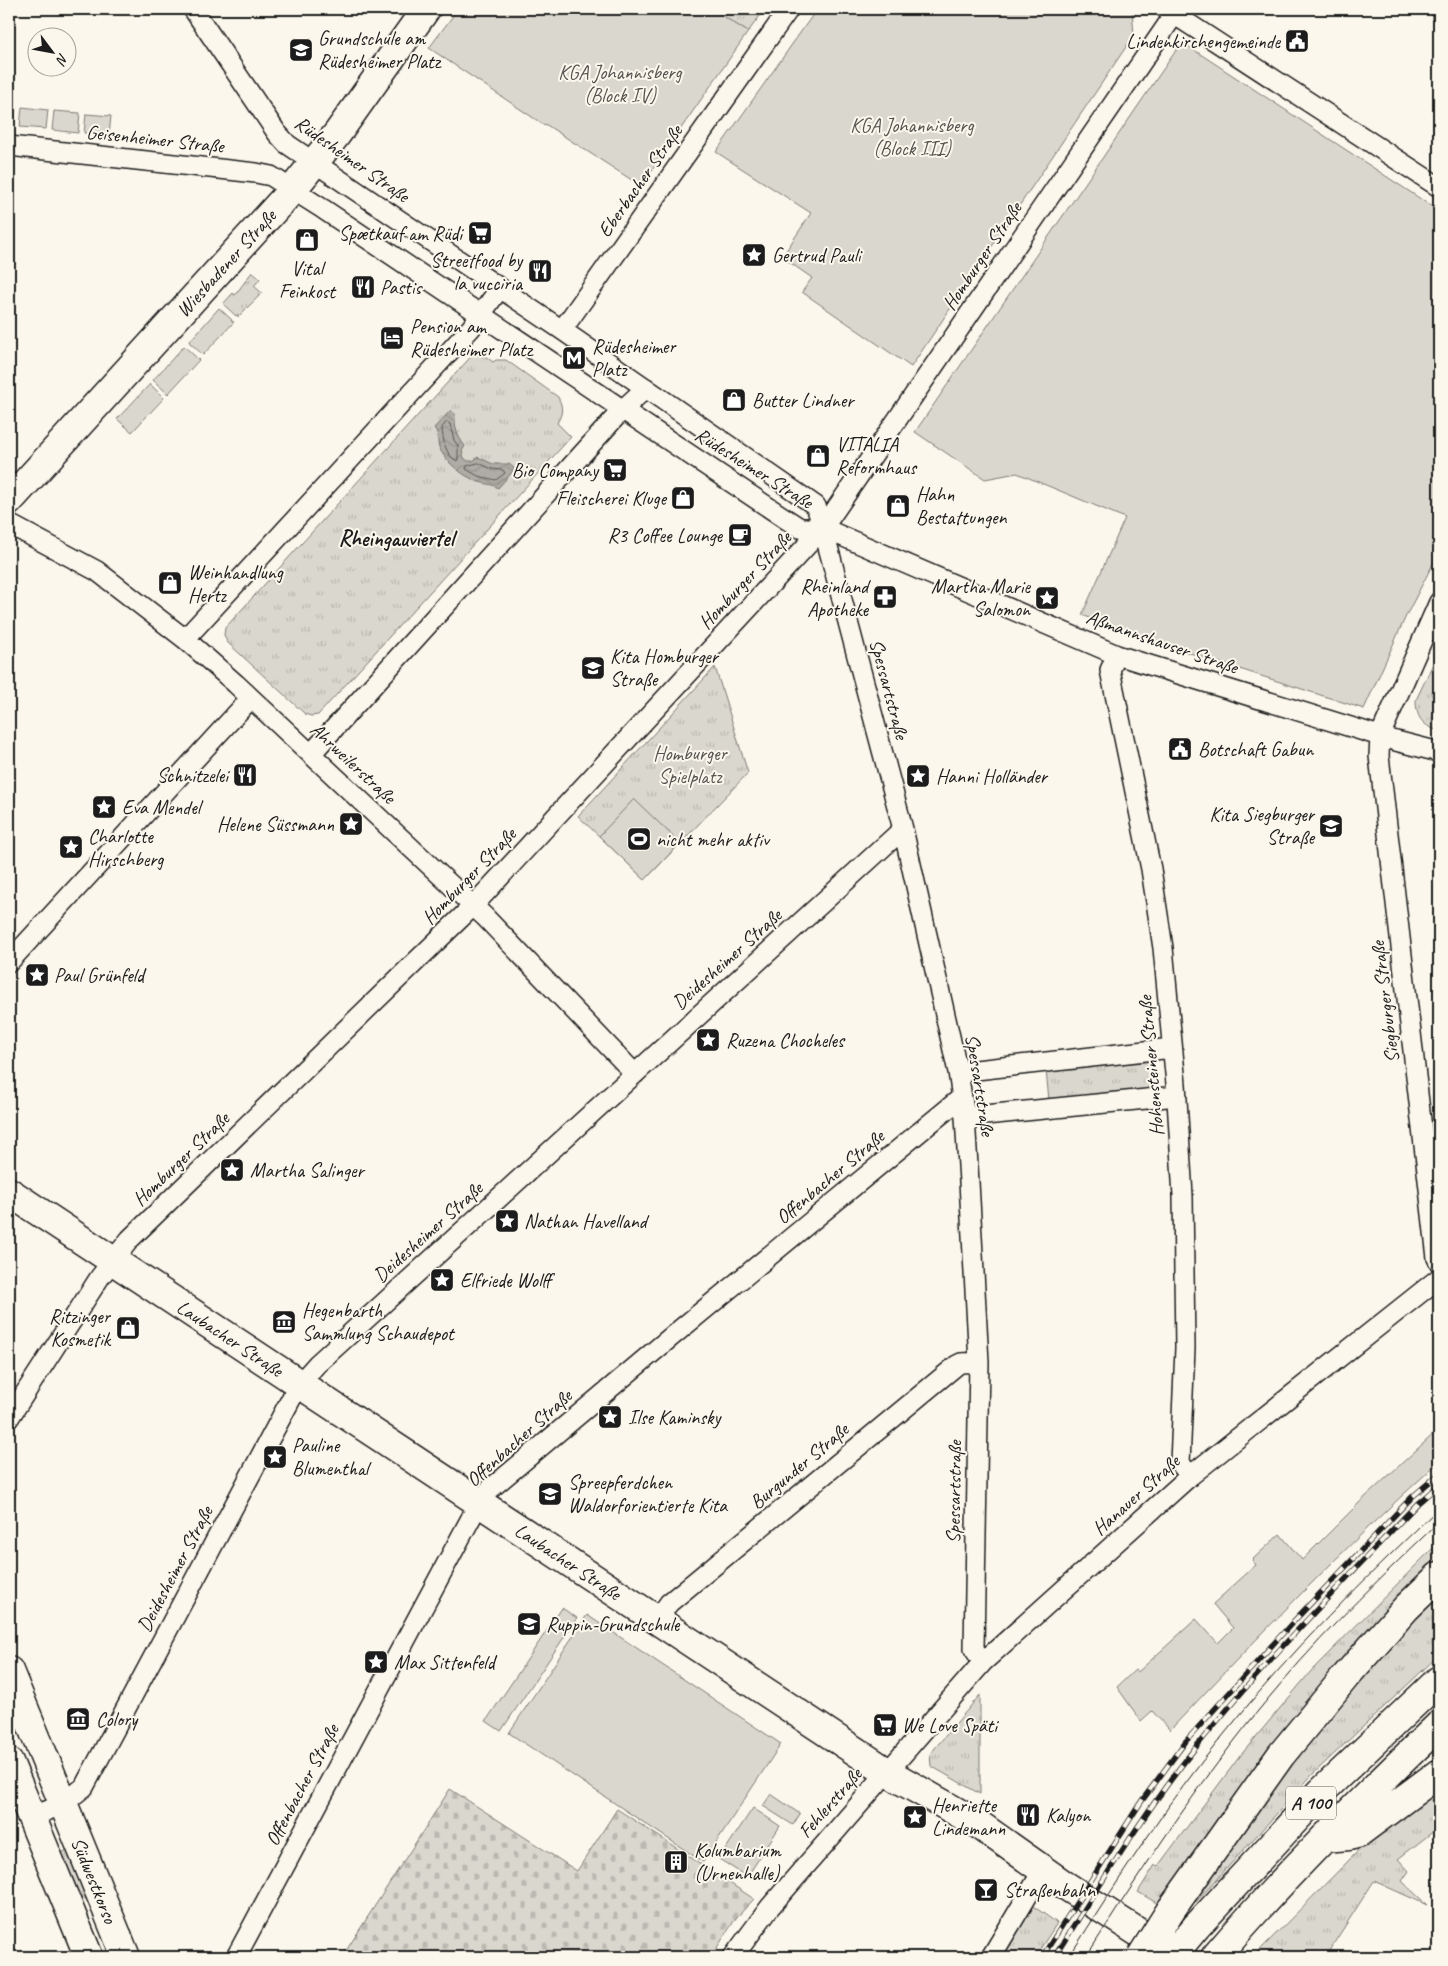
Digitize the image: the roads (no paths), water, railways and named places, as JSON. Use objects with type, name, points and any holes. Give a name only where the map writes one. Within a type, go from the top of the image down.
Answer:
[{"type":"main road","name":"Wiesbadener Straße","points":[[9,501],[293,189],[426,9]]},
{"type":"main road","name":"Laubacher Straße","points":[[9,1192],[887,1772],[971,1820],[1043,1870],[1177,1957]]},
{"type":"main road","points":[[1141,1957],[1170,1912],[1281,1755],[1406,1608],[1439,1576]]},
{"type":"main road","name":"Südwestkorso","points":[[9,1671],[126,1957]]},
{"type":"main road","name":"A 100","points":[[1171,1957],[1196,1927],[1321,1792],[1437,1682]]},
{"type":"main road","name":"A 100","points":[[1220,1951],[1324,1838],[1439,1725]]},
{"type":"main road","name":"Südwestkorso","points":[[9,1762],[89,1957]]},
{"type":"main road","points":[[1324,1838],[1357,1834],[1439,1773]]},
{"type":"street","name":"Rüdesheimer Straße","points":[[193,9],[277,133],[292,148],[562,330],[816,506],[823,528],[800,528],[293,189]]},
{"type":"street","name":"Eberbacher Straße","points":[[562,330],[789,9]]},
{"type":"street","points":[[1172,10],[1439,187]]},
{"type":"street","name":"Homburger Straße","points":[[9,1418],[112,1260],[130,1239],[473,906],[823,528],[1172,10]]},
{"type":"street","name":"Geisenheimer Straße","points":[[9,146],[256,173],[271,176],[293,189]]},
{"type":"street","points":[[185,639],[481,315],[500,288]]},
{"type":"street","points":[[311,754],[622,410],[646,388]]},
{"type":"street","name":"Ahrweilerstraße","points":[[9,524],[96,571],[185,639],[251,698],[473,906],[635,1074]]},
{"type":"street","name":"Aßmannshauser Straße","points":[[823,528],[1117,655],[1380,736],[1439,752]]},
{"type":"street","name":"Spessartstraße","points":[[823,528],[903,830],[958,1072],[965,1117],[978,1362],[974,1649],[983,1662]]},
{"type":"street","points":[[1380,736],[1439,602]]},
{"type":"street","name":"Hohensteiner Straße","points":[[1117,655],[1110,670],[1151,869],[1163,948],[1177,1096],[1183,1196],[1185,1342],[1180,1463],[1190,1476]]},
{"type":"street","points":[[9,962],[251,698]]},
{"type":"street","name":"Siegburger Straße","points":[[1380,736],[1379,756],[1381,775],[1437,1258],[1439,1262]]},
{"type":"street","name":"Deidesheimer Straße","points":[[63,1804],[84,1787],[299,1384],[317,1364],[903,830]]},
{"type":"street","points":[[958,1072],[1172,1048]]},
{"type":"street","points":[[965,1117],[1177,1096]]},
{"type":"street","name":"Offenbacher Straße","points":[[236,1957],[479,1503],[489,1490],[663,1343],[962,1097]]},
{"type":"street","name":"Hanauer Straße","points":[[887,1772],[983,1662],[1190,1476],[1439,1278]]},
{"type":"street","name":"Burgunder Straße","points":[[656,1620],[669,1603],[957,1365],[978,1362]]},
{"type":"street","name":"Fehlerstraße","points":[[740,1955],[770,1907],[887,1772]]},
{"type":"street","points":[[32,1817],[63,1804]]},
{"type":"street","points":[[991,1957],[1043,1870]]},
{"type":"water","points":[[451,410],[455,414],[458,435],[465,446],[462,451],[464,458],[468,461],[473,461],[478,457],[493,464],[509,464],[515,469],[498,488],[463,474],[450,463],[441,451],[437,432],[434,428]]},
{"type":"tram line","points":[[1069,1957],[1163,1814],[1225,1733],[1275,1674],[1328,1617],[1439,1508]]},
{"type":"tram line","points":[[1086,1957],[1204,1781],[1256,1714],[1301,1660],[1339,1620],[1439,1522]]},
{"type":"railway","points":[[1042,1957],[1141,1802],[1186,1741],[1293,1622],[1412,1497],[1439,1474]]},
{"type":"railway","points":[[1054,1957],[1158,1798],[1222,1715],[1304,1623],[1418,1503],[1439,1485]]},
{"type":"place","name":"Lindenkirchengemeinde","points":[[1297,41]]},
{"type":"place","name":"Grundschule am Rüdesheimer Platz","points":[[301,50]]},
{"type":"place","name":"Spætkauf am Rüdi","points":[[480,233]]},
{"type":"place","name":"Vital Feinkost","points":[[307,240]]},
{"type":"place","name":"Gertrud Pauli","points":[[754,255]]},
{"type":"place","name":"Streetfood by la vucciria","points":[[540,271]]},
{"type":"place","name":"Pastis","points":[[363,287]]},
{"type":"place","name":"Pension am Rüdesheimer Platz","points":[[392,338]]},
{"type":"place","name":"Rüdesheimer Platz","points":[[574,358]]},
{"type":"place","name":"Butter Lindner","points":[[734,400]]},
{"type":"place","name":"VITALIA Reformhaus","points":[[818,456]]},
{"type":"place","name":"Bio Company","points":[[615,470]]},
{"type":"place","name":"Fleischerei Kluge","points":[[683,498]]},
{"type":"place","name":"Hahn Bestattungen","points":[[898,506]]},
{"type":"place","name":"R3 Coffee Lounge","points":[[740,535]]},
{"type":"place","name":"Weinhandlung Hertz","points":[[170,583]]},
{"type":"place","name":"Rheinland Apotheke","points":[[885,597]]},
{"type":"place","name":"Martha Marie Salomon","points":[[1047,598]]},
{"type":"place","name":"Kita Homburger Straße","points":[[593,668]]},
{"type":"place","name":"Botschaft Gabun","points":[[1180,749]]},
{"type":"place","name":"Schnitzelei","points":[[245,775]]},
{"type":"place","name":"Hanni Holländer","points":[[918,776]]},
{"type":"place","name":"Eva Mendel","points":[[104,807]]},
{"type":"place","name":"Helene Süssmann","points":[[351,824]]},
{"type":"place","name":"Kita Siegburger Straße","points":[[1331,826]]},
{"type":"place","name":"nicht mehr aktiv","points":[[639,839]]},
{"type":"place","name":"Charlotte Hirschberg","points":[[71,847]]},
{"type":"place","name":"Paul Grünfeld","points":[[37,975]]},
{"type":"place","name":"Ruzena Chocheles","points":[[708,1040]]},
{"type":"place","name":"Martha Salinger","points":[[232,1170]]},
{"type":"place","name":"Nathan Havelland","points":[[507,1221]]},
{"type":"place","name":"Elfriede Wolff","points":[[442,1280]]},
{"type":"place","name":"Hegenbarth Sammlung Schaudepot","points":[[284,1322]]},
{"type":"place","name":"Ritzinger Kosmetik","points":[[128,1328]]},
{"type":"place","name":"Ilse Kaminsky","points":[[610,1417]]},
{"type":"place","name":"Pauline Blumenthal","points":[[275,1457]]},
{"type":"place","name":"Spreepferdchen Waldorforientierte Kita","points":[[550,1494]]},
{"type":"place","name":"Ruppin-Grundschule","points":[[529,1624]]},
{"type":"place","name":"Max Sittenfeld","points":[[376,1662]]},
{"type":"place","name":"Colory","points":[[78,1719]]},
{"type":"place","name":"We Love Späti","points":[[885,1725]]},
{"type":"place","name":"Kalyon","points":[[1028,1815]]},
{"type":"place","name":"Henriette Lindemann","points":[[915,1817]]},
{"type":"place","name":"Kolumbarium (Urnenhalle)","points":[[676,1862]]},
{"type":"place","name":"Straßenbahn","points":[[986,1890]]},
{"type":"district","name":"Rheingauviertel","points":[[396,539]]},
{"type":"park label","name":"KGA Johannisberg (Block IV)","points":[[620,84]]},
{"type":"park label","name":"KGA Johannisberg (Block III)","points":[[912,136]]},
{"type":"park label","name":"Homburger Spielplatz","points":[[690,764]]}]
